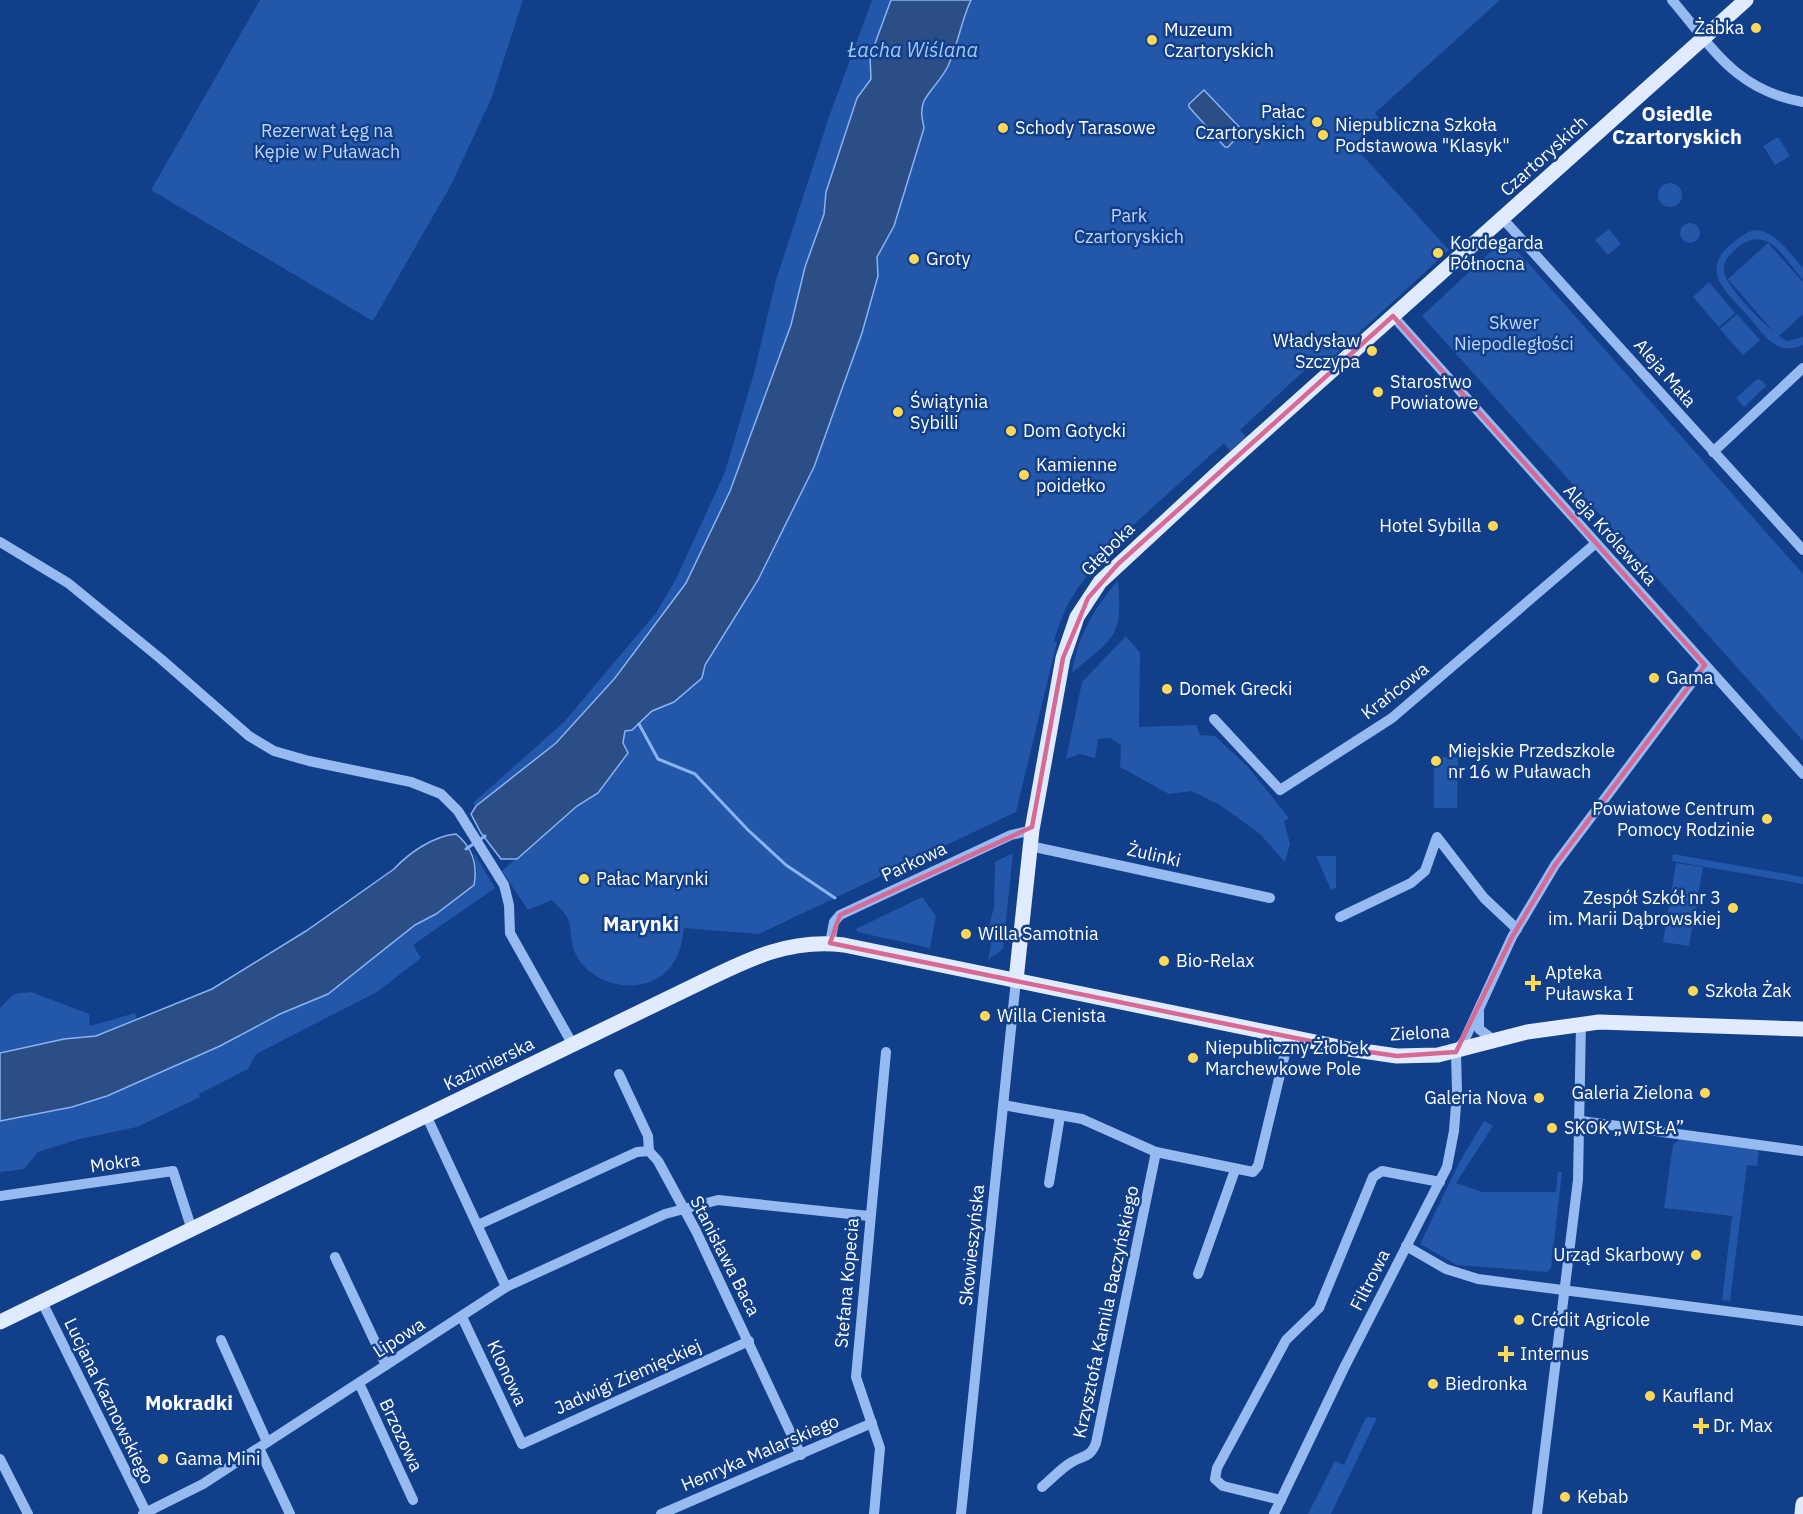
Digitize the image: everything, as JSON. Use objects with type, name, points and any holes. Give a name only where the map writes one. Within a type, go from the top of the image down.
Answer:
[{"type":"main road","name":"Czartoryskich","points":[[1394,316],[1746,0]]},
{"type":"main road","name":"Głęboka","points":[[1016,980],[1031,838],[1063,658],[1077,617],[1088,598],[1118,564],[1394,316]]},
{"type":"main road","name":"Kazimierska","points":[[0,1322],[426,1115],[774,950],[804,944],[830,944],[1016,980]]},
{"type":"main road","name":"Zielona","points":[[1016,980],[1289,1037],[1396,1056],[1456,1052],[1495,1041],[1581,1023],[1802,1027]]},
{"type":"main road","points":[[1802,1514],[1803,1504]]},
{"type":"street","points":[[1672,0],[1720,60],[1767,92],[1803,102]]},
{"type":"street","name":"Aleja Mała","points":[[1503,219],[1803,550]]},
{"type":"street","name":"Aleja Królewska","points":[[1394,316],[1803,774]]},
{"type":"street","points":[[1713,452],[1803,368]]},
{"type":"street","points":[[0,542],[68,583],[162,659],[249,736],[274,750],[309,761],[426,786],[441,794],[458,811],[504,885],[509,905],[510,933],[573,1045]]},
{"type":"street","name":"Krańcowa","points":[[1214,719],[1280,790],[1392,718],[1596,543]]},
{"type":"street","points":[[1456,1052],[1464,1041],[1517,929],[1576,835],[1646,747],[1705,665]]},
{"type":"street","name":"Parkowa","points":[[830,944],[834,922],[840,915],[1011,835],[1031,838]]},
{"type":"street","points":[[1340,917],[1411,882],[1425,870],[1437,837],[1484,898],[1517,929]]},
{"type":"street","name":"Żulinki","points":[[1031,838],[1270,898]]},
{"type":"street","name":"Skowieszyńska","points":[[961,1514],[1016,980]]},
{"type":"street","points":[[1479,1008],[1479,1029],[1495,1041]]},
{"type":"street","points":[[1537,1514],[1578,1180],[1581,1121],[1581,1023]]},
{"type":"street","points":[[1004,1105],[1099,1125],[1134,1144],[1156,1152],[1234,1170],[1253,1172],[1258,1166],[1289,1037]]},
{"type":"street","name":"Stefana Kopecia","points":[[874,1514],[880,1458],[872,1423],[856,1377],[869,1216],[886,1052]]},
{"type":"street","name":"Filtrowa","points":[[1274,1514],[1447,1167],[1454,1131],[1457,1092],[1456,1052]]},
{"type":"street","name":"Stanisława Baca","points":[[619,1074],[648,1136],[649,1151],[658,1161],[696,1231],[801,1455]]},
{"type":"street","points":[[426,1115],[506,1287]]},
{"type":"street","points":[[1049,1183],[1060,1116]]},
{"type":"street","points":[[1581,1121],[1803,1151]]},
{"type":"street","points":[[478,1225],[637,1152],[649,1151]]},
{"type":"street","name":"Krzysztofa Kamila Baczyńskiego","points":[[1042,1487],[1072,1462],[1084,1459],[1092,1453],[1096,1443],[1156,1152]]},
{"type":"street","points":[[1198,1274],[1234,1170]]},
{"type":"street","name":"Mokra","points":[[0,1196],[173,1171],[192,1230]]},
{"type":"street","points":[[1281,1500],[1223,1486],[1215,1479],[1217,1468],[1286,1340],[1319,1308],[1373,1177],[1382,1171],[1440,1182]]},
{"type":"street","name":"Lipowa","points":[[145,1513],[203,1484],[506,1287],[683,1208],[727,1199],[807,1211],[869,1216]]},
{"type":"street","points":[[1406,1246],[1429,1261],[1469,1278],[1803,1321]]},
{"type":"street","points":[[335,1257],[386,1365]]},
{"type":"street","name":"Lucjana Kaznowskiego","points":[[42,1302],[145,1513]]},
{"type":"street","name":"Klonowa","points":[[462,1317],[522,1444]]},
{"type":"street","points":[[220,1340],[290,1514]]},
{"type":"street","name":"Jadwigi Ziemięckiej","points":[[522,1444],[749,1341]]},
{"type":"street","name":"Brzozowa","points":[[359,1383],[413,1500]]},
{"type":"street","name":"Henryka Malarskiego","points":[[661,1514],[872,1423]]},
{"type":"street","points":[[0,1459],[28,1514]]},
{"type":"highlighted area","points":[[1393,316],[1705,665],[1555,865],[1512,937],[1456,1052],[1397,1056],[1349,1049],[830,943],[840,915],[1032,827],[1063,658],[1088,598],[1118,564]]},
{"type":"green space","name":"Rezerwat Łęg na Kępie w Puławach","points":[[260,0],[523,0],[491,99],[451,185],[373,321],[151,190]]},
{"type":"green space","points":[[872,0],[891,0],[870,57],[871,79],[857,98],[826,192],[824,214],[805,267],[791,325],[730,491],[686,583],[615,678],[556,743],[476,806],[473,803],[564,722],[656,613],[676,579],[725,472],[754,373],[776,280],[829,117]]},
{"type":"green space","name":"Park Czartoryskich","points":[[947,0],[1500,0],[1375,113],[1380,120],[1353,145],[1449,250],[1324,365],[1318,358],[1240,430],[1246,437],[1230,451],[1224,443],[1107,550],[1109,553],[1075,593],[1059,626],[1016,812],[759,934],[684,928],[676,959],[660,977],[642,984],[611,983],[592,973],[575,954],[568,919],[552,900],[528,910],[502,871],[577,806],[598,793],[623,743],[624,731],[632,730],[652,711],[674,702],[701,678],[861,265],[924,128],[921,112]]},
{"type":"green space","points":[[1778,137],[1790,156],[1775,165],[1763,146]]},
{"type":"green space","points":[[1670,183],[1678,187],[1682,195],[1678,203],[1670,207],[1662,203],[1658,195],[1662,187]]},
{"type":"green space","points":[[1690,223],[1697,226],[1700,233],[1697,240],[1690,243],[1683,240],[1680,233],[1683,226]]},
{"type":"green space","points":[[1609,229],[1621,244],[1608,255],[1595,240]]},
{"type":"green space","points":[[1754,230],[1769,234],[1781,243],[1803,268],[1803,280],[1782,253],[1766,241],[1757,239],[1747,242],[1729,256],[1724,272],[1741,299],[1762,322],[1788,341],[1803,337],[1803,345],[1786,348],[1779,347],[1772,342],[1732,299],[1720,282],[1717,264],[1721,255],[1738,238]]},
{"type":"green space","name":"Skwer Niepodległości","points":[[1506,243],[1514,247],[1803,574],[1803,741],[1422,316],[1499,244]]},
{"type":"green space","points":[[1768,243],[1803,282],[1803,314],[1778,337],[1728,279]]},
{"type":"green space","points":[[1709,282],[1735,313],[1719,327],[1693,297]]},
{"type":"green space","points":[[1737,314],[1760,340],[1743,355],[1720,329]]},
{"type":"green space","points":[[1757,379],[1763,381],[1766,386],[1744,407],[1736,398]]},
{"type":"green space","points":[[1118,580],[1119,614],[1113,635],[1098,652],[1072,673],[1078,647],[1088,623]]},
{"type":"green space","points":[[1126,636],[1140,653],[1139,727],[1196,725],[1200,735],[1215,736],[1248,767],[1289,818],[1284,821],[1290,844],[1285,862],[1260,834],[1220,805],[1192,791],[1169,794],[1120,767],[1121,745],[1110,738],[1098,739],[1095,758],[1080,754],[1066,759],[1082,682]]},
{"type":"green space","points":[[1434,757],[1458,757],[1457,808],[1434,808]]},
{"type":"green space","points":[[474,853],[495,888],[413,945],[421,958],[377,992],[256,1054],[248,1069],[199,1094],[200,1097],[137,1127],[79,1139],[38,1152],[24,1169],[0,1172],[0,1121],[72,1107],[107,1096],[220,1046],[280,1014],[328,994],[415,925],[436,914],[477,872]]},
{"type":"green space","points":[[1013,853],[1003,949],[988,960],[994,929],[989,927],[994,907],[995,862]]},
{"type":"green space","points":[[1673,854],[1803,877],[1803,884],[1672,861]]},
{"type":"green space","points":[[1316,856],[1336,856],[1336,888],[1331,890]]},
{"type":"green space","points":[[1676,863],[1703,867],[1689,946],[1663,942]]},
{"type":"green space","points":[[922,897],[936,916],[930,948],[857,932],[856,929]]},
{"type":"green space","points":[[31,992],[89,1014],[90,1026],[135,1013],[137,1019],[96,1036],[64,1039],[0,1053],[0,1008],[14,994]]},
{"type":"green space","points":[[1484,1121],[1493,1126],[1456,1183],[1482,1192],[1556,1192],[1558,1172],[1562,1172],[1551,1268],[1547,1272],[1457,1265],[1420,1244],[1459,1163]]},
{"type":"green space","points":[[1680,1139],[1759,1150],[1757,1166],[1747,1165],[1730,1301],[1722,1300],[1732,1216],[1664,1208],[1673,1145]]},
{"type":"green space","points":[[1366,1417],[1377,1418],[1331,1514],[1308,1514],[1335,1461],[1344,1465]]},
{"type":"water","name":"Łacha Wiślana","points":[[891,0],[971,0],[948,66],[923,104],[924,128],[894,226],[877,257],[878,276],[862,333],[814,467],[758,580],[705,665],[702,678],[674,702],[652,711],[632,730],[625,731],[623,743],[628,753],[598,793],[577,806],[517,859],[501,859],[481,833],[471,814],[476,806],[556,743],[615,678],[686,583],[730,491],[791,325],[805,267],[824,214],[826,192],[857,98],[871,79],[870,57]]},
{"type":"water","points":[[1204,90],[1243,131],[1228,147],[1225,147],[1189,107],[1189,104]]},
{"type":"water","points":[[456,834],[470,850],[475,870],[474,885],[436,914],[415,925],[328,994],[280,1014],[220,1046],[107,1096],[72,1107],[0,1121],[0,1053],[64,1039],[96,1036],[212,989],[306,931],[394,869],[422,846],[447,835]]},
{"type":"waterway","points":[[639,724],[658,759],[695,774],[748,830],[786,865],[835,898]]},
{"type":"waterway","points":[[466,849],[485,836]]},
{"type":"place","name":"Żabka","points":[[1756,28]]},
{"type":"place","name":"Muzeum Czartoryskich","points":[[1152,40]]},
{"type":"place","name":"Pałac Czartoryskich","points":[[1317,122]]},
{"type":"place","name":"Schody Tarasowe","points":[[1003,128]]},
{"type":"place","name":"Niepubliczna Szkoła Podstawowa \"Klasyk\"","points":[[1323,135]]},
{"type":"place","name":"Kordegarda Północna","points":[[1438,253]]},
{"type":"place","name":"Groty","points":[[914,259]]},
{"type":"place","name":"Władysław Szczypa","points":[[1372,351]]},
{"type":"place","name":"Starostwo Powiatowe","points":[[1378,392]]},
{"type":"place","name":"Świątynia Sybilli","points":[[898,412]]},
{"type":"place","name":"Dom Gotycki","points":[[1011,431]]},
{"type":"place","name":"Kamienne poidełko","points":[[1024,475]]},
{"type":"place","name":"Hotel Sybilla","points":[[1493,526]]},
{"type":"place","name":"Gama","points":[[1654,678]]},
{"type":"place","name":"Domek Grecki","points":[[1167,689]]},
{"type":"place","name":"Miejskie Przedszkole nr 16 w Puławach","points":[[1436,761]]},
{"type":"place","name":"Powiatowe Centrum Pomocy Rodzinie","points":[[1767,819]]},
{"type":"place","name":"Pałac Marynki","points":[[584,879]]},
{"type":"place","name":"Zespół Szkół nr 3 im. Marii Dąbrowskiej","points":[[1733,908]]},
{"type":"place","name":"Willa Samotnia","points":[[966,934]]},
{"type":"place","name":"Bio-Relax","points":[[1164,961]]},
{"type":"place","name":"Apteka Puławska I","points":[[1533,983]]},
{"type":"place","name":"Szkoła Żak","points":[[1693,991]]},
{"type":"place","name":"Willa Cienista","points":[[985,1016]]},
{"type":"place","name":"Niepubliczny Żłobek Marchewkowe Pole","points":[[1193,1058]]},
{"type":"place","name":"Galeria Zielona","points":[[1705,1093]]},
{"type":"place","name":"Galeria Nova","points":[[1539,1098]]},
{"type":"place","name":"SKOK „WISŁA”","points":[[1552,1128]]},
{"type":"place","name":"Urząd Skarbowy","points":[[1696,1255]]},
{"type":"place","name":"Crédit Agricole","points":[[1519,1320]]},
{"type":"place","name":"Internus","points":[[1506,1354]]},
{"type":"place","name":"Biedronka","points":[[1433,1384]]},
{"type":"place","name":"Kaufland","points":[[1650,1396]]},
{"type":"place","name":"Dr. Max","points":[[1701,1426]]},
{"type":"place","name":"Gama Mini","points":[[163,1459]]},
{"type":"place","name":"Kebab","points":[[1565,1497]]},
{"type":"district","name":"Osiedle Czartoryskich","points":[[1677,126]]},
{"type":"district","name":"Marynki","points":[[641,924]]},
{"type":"district","name":"Mokradki","points":[[189,1403]]}]
